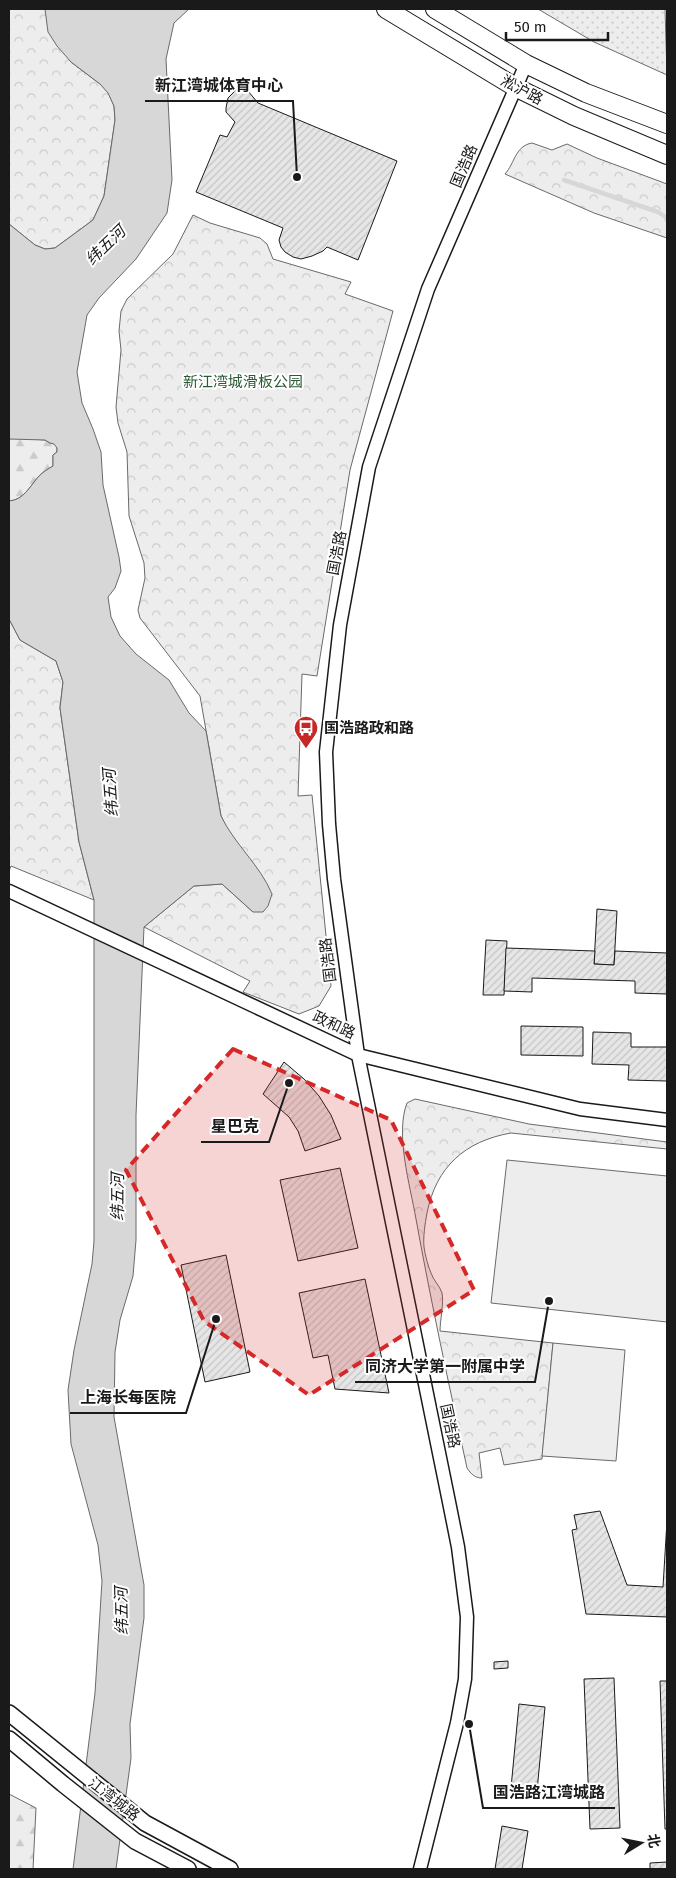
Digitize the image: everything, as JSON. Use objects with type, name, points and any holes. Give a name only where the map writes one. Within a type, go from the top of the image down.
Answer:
[{"type":"main road","name":"淞沪路","points":[[386,9],[515,88],[574,116],[667,155]]},
{"type":"main road","name":"淞沪路","points":[[435,9],[526,64],[586,93],[667,124]]},
{"type":"street","name":"国浩路","points":[[420,1869],[462,1697],[465,1680],[467,1617],[458,1547],[358,1055],[349,999],[329,824],[326,752],[340,625],[372,458],[428,289],[526,64]]},
{"type":"street","name":"政和路","points":[[9,891],[358,1055],[580,1109],[667,1120]]},
{"type":"street","name":"江湾城路","points":[[9,1713],[145,1823],[230,1869]]},
{"type":"street","name":"江湾城路","points":[[9,1739],[135,1841],[188,1869]]},
{"type":"highlighted area","points":[[233,1049],[391,1120],[474,1290],[309,1395],[204,1321],[126,1170]]},
{"type":"green space","points":[[9,9],[45,9],[71,62],[108,92],[114,106],[115,120],[104,196],[93,220],[55,248],[45,249],[35,245],[9,224]]},
{"type":"green space","points":[[538,9],[665,9],[667,75],[594,42]]},
{"type":"green space","points":[[532,143],[552,150],[567,144],[597,158],[667,184],[667,238],[594,213],[505,174],[519,151]]},
{"type":"green space","name":"新江湾城滑板公园","points":[[193,215],[210,223],[260,238],[267,244],[273,259],[351,282],[345,294],[393,311],[350,470],[317,676],[302,674],[298,796],[312,795],[331,986],[319,1006],[299,1014],[243,992],[250,981],[144,927],[194,886],[222,884],[253,912],[227,829],[221,816],[200,696],[140,618],[138,610],[145,578],[144,563],[129,516],[127,452],[118,423],[116,407],[121,350],[119,331],[121,311],[127,299],[173,254]]},
{"type":"green space","points":[[9,439],[45,440],[55,443],[57,452],[53,455],[53,466],[39,476],[23,495],[9,501]]},
{"type":"green space","points":[[9,619],[20,640],[56,661],[63,682],[60,708],[79,842],[94,900],[11,866],[9,871]]},
{"type":"green space","points":[[415,1099],[529,1124],[667,1142],[667,1149],[511,1133],[480,1142],[467,1150],[455,1159],[437,1182],[427,1213],[424,1243],[430,1270],[442,1293],[440,1331],[553,1343],[542,1459],[504,1465],[500,1448],[479,1453],[482,1478],[473,1475],[467,1468],[407,1176],[402,1129],[407,1103]]},
{"type":"green space","points":[[9,1794],[36,1808],[33,1869],[9,1869]]},
{"type":"shaded area","points":[[507,1160],[667,1176],[667,1322],[491,1303]]},
{"type":"shaded area","points":[[553,1343],[625,1350],[616,1461],[542,1456]]},
{"type":"water","name":"纬五河","points":[[45,9],[189,9],[174,23],[166,59],[172,180],[167,213],[136,259],[99,298],[87,315],[77,372],[82,403],[101,452],[103,485],[121,571],[115,588],[108,597],[111,617],[120,636],[136,654],[169,680],[189,713],[206,731],[221,816],[261,874],[272,894],[268,906],[263,912],[253,912],[222,884],[194,886],[144,927],[136,1115],[136,1240],[133,1276],[120,1320],[115,1352],[114,1417],[144,1585],[144,1618],[130,1724],[131,1758],[116,1869],[73,1869],[95,1693],[102,1581],[98,1545],[71,1444],[68,1390],[74,1350],[92,1264],[94,1241],[94,900],[79,842],[60,708],[63,682],[56,661],[20,640],[9,619],[9,501],[23,495],[39,476],[53,466],[53,455],[57,452],[57,448],[54,444],[45,440],[9,439],[9,224],[35,245],[45,249],[55,248],[93,220],[104,196],[115,120],[114,106],[108,93],[100,84],[71,62],[48,32]]},
{"type":"building","points":[[236,90],[248,91],[258,103],[397,161],[358,260],[327,247],[312,256],[301,259],[293,257],[281,247],[279,240],[283,228],[196,192],[220,135],[227,137],[235,122],[226,112],[226,108],[228,98]]},
{"type":"building","points":[[597,909],[617,911],[614,965],[594,964]]},
{"type":"building","points":[[486,940],[507,941],[504,995],[483,995]]},
{"type":"building","points":[[506,948],[595,951],[594,964],[614,965],[615,951],[667,953],[667,994],[635,993],[635,981],[532,978],[532,992],[504,991]]},
{"type":"building","points":[[521,1026],[583,1027],[583,1056],[521,1055]]},
{"type":"building","points":[[593,1032],[631,1033],[631,1047],[667,1047],[667,1081],[628,1080],[629,1065],[592,1064]]},
{"type":"building","points":[[284,1062],[304,1079],[319,1096],[331,1115],[341,1139],[305,1151],[298,1131],[289,1117],[263,1094]]},
{"type":"building","points":[[340,1168],[358,1248],[298,1261],[280,1180]]},
{"type":"building","points":[[226,1255],[250,1372],[205,1382],[181,1265]]},
{"type":"building","points":[[365,1279],[389,1393],[335,1389],[328,1355],[313,1358],[299,1293]]},
{"type":"building","points":[[600,1511],[627,1585],[663,1587],[667,1521],[667,1617],[586,1614],[572,1530],[577,1529],[574,1515]]},
{"type":"building","points":[[508,1661],[508,1668],[494,1669],[494,1662]]},
{"type":"building","points":[[614,1678],[620,1828],[590,1829],[584,1679]]},
{"type":"building","points":[[660,1681],[667,1681],[667,1829],[665,1829]]},
{"type":"building","points":[[519,1704],[545,1707],[537,1791],[511,1788]]},
{"type":"building","points":[[502,1826],[528,1831],[522,1869],[495,1869]]},
{"type":"building","points":[[667,1862],[667,1869],[650,1869],[650,1863]]},
{"type":"waterway","points":[[564,180],[658,212],[667,218]]},
{"type":"place","name":"新江湾城体育中心","points":[[297,177]]},
{"type":"place","name":"国浩路政和路","points":[[306,749]]},
{"type":"place","name":"星巴克","points":[[289,1083]]},
{"type":"place","name":"同济大学第一附属中学","points":[[549,1301]]},
{"type":"place","name":"上海长每医院","points":[[216,1319]]},
{"type":"place","name":"国浩路江湾城路","points":[[469,1724]]}]
